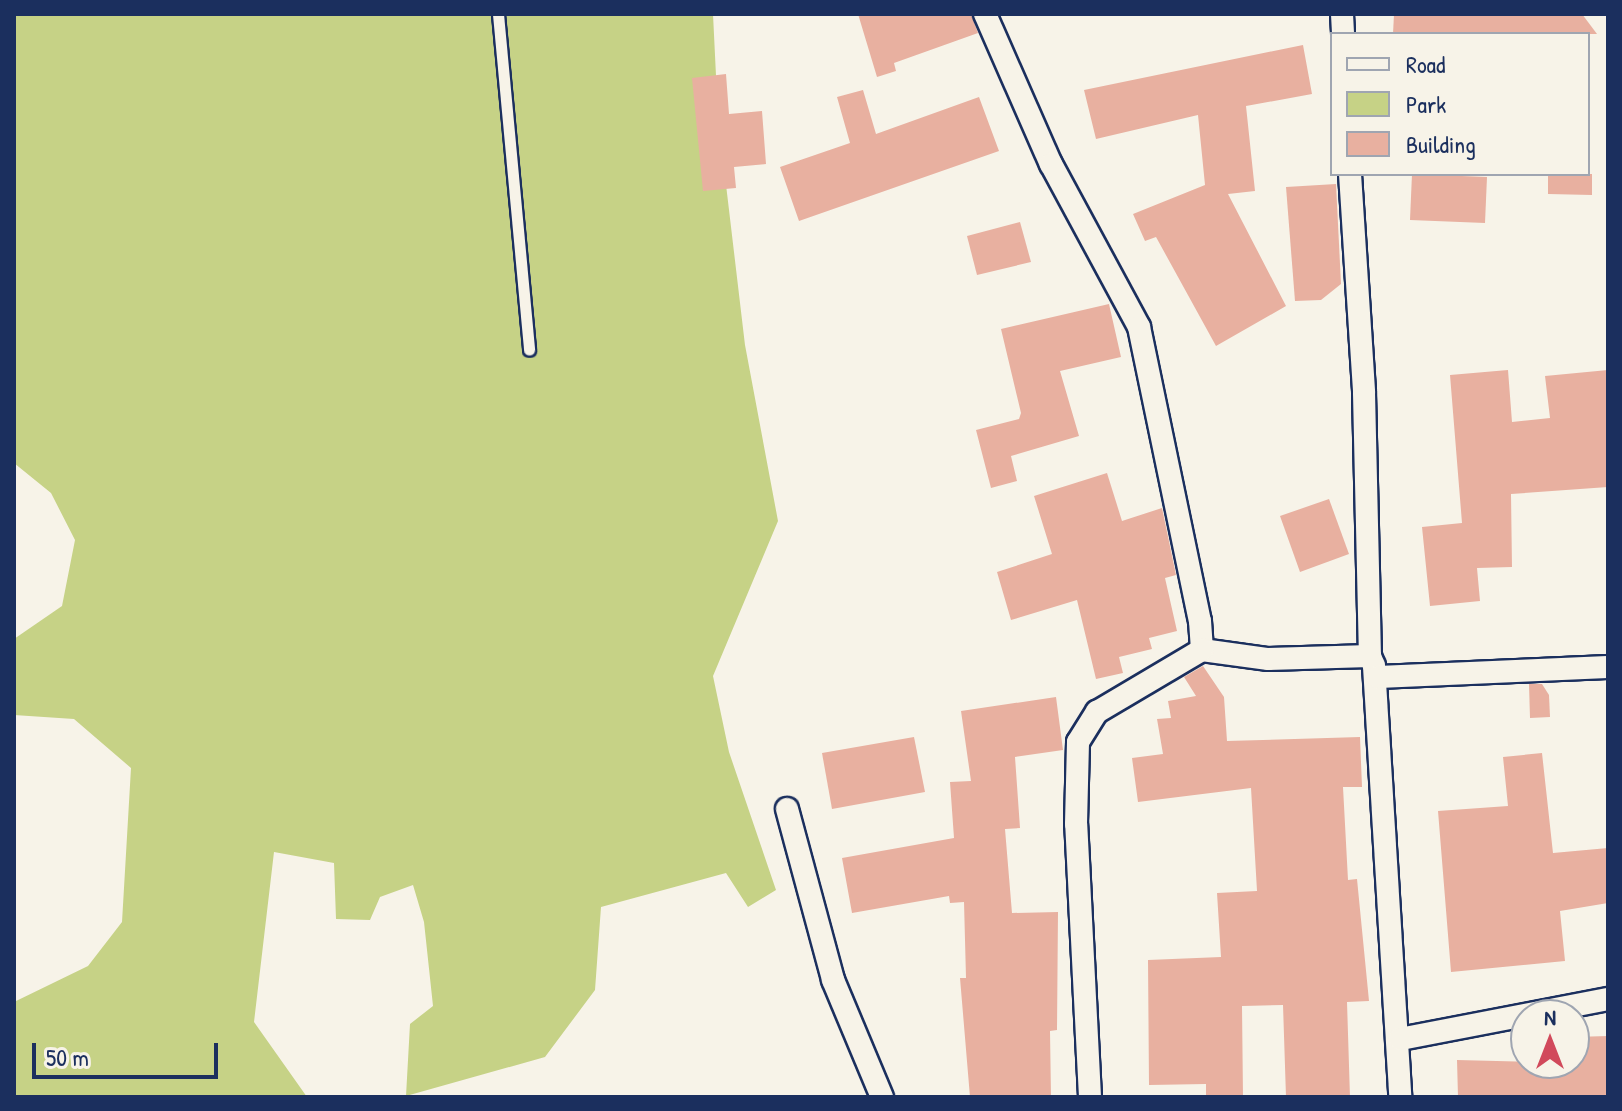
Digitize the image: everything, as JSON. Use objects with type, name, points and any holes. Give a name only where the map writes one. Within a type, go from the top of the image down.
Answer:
[{"type":"street","points":[[985,14],[1051,164],[1139,327],[1200,621],[1202,650]]},
{"type":"street","points":[[1350,176],[1364,393],[1370,656],[1378,677],[1400,1039],[1400,1097]]},
{"type":"street","points":[[1090,1097],[1076,824],[1078,742],[1082,729],[1097,712],[1202,650],[1268,659],[1370,656]]},
{"type":"street","points":[[1378,677],[1608,667]]},
{"type":"street","points":[[787,809],[833,980],[882,1097]]},
{"type":"street","points":[[1400,1039],[1608,999]]},
{"type":"lane","points":[[498,14],[529,350]]},
{"type":"green space","points":[[14,14],[713,14],[718,117],[745,345],[778,521],[713,676],[729,752],[776,890],[748,907],[726,873],[601,907],[595,990],[545,1057],[406,1096],[410,1024],[433,1006],[424,922],[413,885],[380,897],[370,920],[336,919],[334,863],[274,852],[254,1022],[307,1097],[14,1097],[14,1002],[88,966],[122,922],[131,768],[74,719],[14,715],[14,639],[62,606],[75,540],[51,493],[14,463]]},
{"type":"building","points":[[858,14],[971,14],[978,33],[894,63],[896,71],[877,77]]},
{"type":"building","points":[[1394,14],[1582,14],[1597,34],[1590,32],[1393,32]]},
{"type":"building","points":[[1303,45],[1312,94],[1246,106],[1255,191],[1228,194],[1286,306],[1216,346],[1156,237],[1145,241],[1133,214],[1205,185],[1198,115],[1096,139],[1084,90]]},
{"type":"building","points":[[726,74],[729,114],[762,111],[766,164],[734,167],[736,188],[703,191],[692,78]]},
{"type":"building","points":[[863,90],[876,134],[979,97],[999,151],[799,221],[780,167],[850,143],[837,97]]},
{"type":"building","points":[[1592,174],[1592,195],[1548,194],[1548,176]]},
{"type":"building","points":[[1412,176],[1487,177],[1485,223],[1410,220]]},
{"type":"building","points":[[1336,184],[1341,284],[1321,300],[1295,301],[1286,187]]},
{"type":"building","points":[[1020,222],[1031,262],[977,275],[967,236]]},
{"type":"building","points":[[1109,304],[1121,357],[1060,371],[1079,436],[1011,456],[1017,481],[991,488],[976,430],[1019,419],[1021,413],[1001,329]]},
{"type":"building","points":[[1508,370],[1512,422],[1550,418],[1545,376],[1608,370],[1608,487],[1511,494],[1512,567],[1477,568],[1480,601],[1430,606],[1422,527],[1462,523],[1450,375]]},
{"type":"building","points":[[1107,473],[1122,521],[1162,508],[1176,575],[1165,578],[1177,631],[1149,638],[1152,649],[1119,657],[1123,673],[1096,679],[1077,600],[1011,620],[997,572],[1052,554],[1034,496]]},
{"type":"building","points":[[1329,499],[1349,554],[1300,572],[1280,516]]},
{"type":"building","points":[[1203,666],[1224,697],[1227,741],[1360,737],[1362,787],[1343,787],[1348,880],[1357,879],[1369,1001],[1347,1002],[1350,1097],[1286,1097],[1283,1005],[1242,1006],[1243,1097],[1206,1097],[1206,1084],[1149,1085],[1148,960],[1221,957],[1217,893],[1257,891],[1251,788],[1138,802],[1132,758],[1163,754],[1157,719],[1171,718],[1168,701],[1196,696],[1184,677]]},
{"type":"building","points":[[1529,684],[1542,684],[1549,695],[1550,717],[1530,718]]},
{"type":"building","points":[[1056,697],[1063,750],[1015,757],[1020,828],[1005,829],[1012,913],[1058,912],[1057,1030],[1050,1031],[1051,1097],[970,1097],[960,978],[966,978],[964,902],[950,903],[949,896],[852,913],[842,858],[954,838],[950,782],[971,781],[961,711]]},
{"type":"building","points":[[914,737],[925,792],[832,809],[822,753]]},
{"type":"building","points":[[1542,753],[1553,853],[1608,848],[1608,903],[1560,911],[1565,961],[1451,972],[1438,811],[1508,806],[1503,757]]},
{"type":"building","points":[[1608,1036],[1608,1097],[1458,1097],[1457,1060],[1510,1061],[1510,1079],[1590,1079],[1590,1037]]}]
